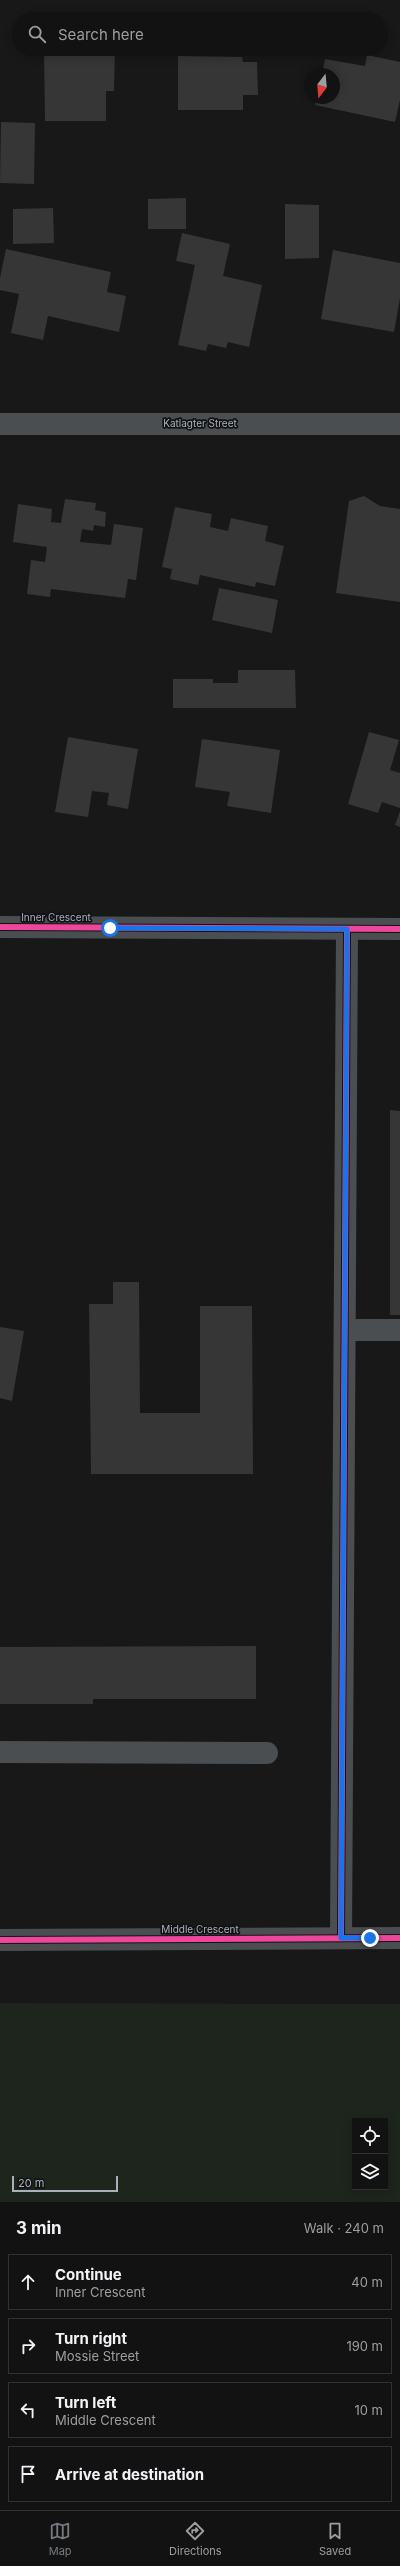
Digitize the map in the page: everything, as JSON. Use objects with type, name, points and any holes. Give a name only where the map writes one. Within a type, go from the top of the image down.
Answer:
[{"type":"street","name":"Katlagter Street","points":[[0,424],[400,424]]},
{"type":"street","name":"Inner Crescent","points":[[0,927],[400,929]]},
{"type":"street","points":[[341,1938],[347,929]]},
{"type":"street","points":[[344,1330],[400,1330]]},
{"type":"street","points":[[0,1752],[267,1752]]},
{"type":"street","name":"Middle Crescent","points":[[0,1940],[400,1938]]},
{"type":"shaded area","points":[[0,2003],[400,2004],[400,2202],[0,2202]]},
{"type":"building","points":[[44,56],[115,56],[114,91],[106,91],[106,121],[45,121]]},
{"type":"building","points":[[178,56],[242,57],[243,62],[257,62],[258,95],[243,95],[243,110],[178,110]]},
{"type":"building","points":[[367,56],[400,62],[400,100],[395,122],[315,105],[340,104],[340,68],[323,68],[325,59],[365,66]]},
{"type":"building","points":[[1,122],[35,123],[34,184],[0,183]]},
{"type":"building","points":[[186,198],[186,229],[148,229],[148,199]]},
{"type":"building","points":[[285,204],[319,205],[319,258],[285,259]]},
{"type":"building","points":[[53,208],[54,243],[13,244],[13,209]]},
{"type":"building","points":[[182,233],[230,244],[223,276],[262,285],[249,347],[228,342],[226,348],[208,344],[206,351],[178,345],[195,265],[176,261]]},
{"type":"building","points":[[6,249],[111,272],[107,292],[126,296],[119,332],[48,316],[43,340],[11,333],[19,294],[0,290],[0,278]]},
{"type":"building","points":[[333,250],[400,263],[400,298],[394,332],[321,319]]},
{"type":"building","points":[[364,496],[380,506],[400,509],[400,602],[336,593],[349,501]]},
{"type":"building","points":[[65,499],[96,503],[95,510],[106,512],[105,527],[94,525],[93,531],[82,529],[80,542],[111,545],[114,524],[143,528],[136,580],[128,579],[125,598],[51,589],[50,597],[27,594],[31,560],[45,562],[47,547],[13,542],[18,504],[52,509],[51,522],[61,523]]},
{"type":"building","points":[[175,507],[212,514],[210,527],[228,531],[231,518],[268,526],[265,541],[284,546],[275,586],[256,582],[255,587],[200,575],[198,585],[170,579],[172,569],[162,567]]},
{"type":"building","points":[[219,588],[278,600],[272,633],[212,620]]},
{"type":"building","points":[[238,670],[295,670],[296,708],[173,708],[173,679],[213,679],[213,683],[238,683]]},
{"type":"building","points":[[369,732],[399,740],[390,770],[400,773],[400,808],[382,802],[378,813],[348,804]]},
{"type":"building","points":[[68,737],[138,749],[128,809],[107,805],[109,793],[92,791],[88,817],[55,812]]},
{"type":"building","points":[[202,739],[280,750],[271,813],[227,806],[230,792],[195,787]]},
{"type":"building","points":[[400,811],[400,827],[395,825]]},
{"type":"building","points":[[390,1110],[400,1111],[400,1315],[390,1315]]},
{"type":"building","points":[[113,1282],[139,1282],[140,1413],[200,1413],[200,1306],[252,1306],[253,1474],[91,1474],[89,1304],[113,1304]]},
{"type":"building","points":[[0,1327],[24,1331],[12,1401],[0,1398]]},
{"type":"building","points":[[256,1646],[256,1699],[93,1699],[93,1704],[0,1704],[0,1647]]},
{"type":"cycle path","points":[[0,927],[400,929]]},
{"type":"cycle path","points":[[341,1938],[347,929]]},
{"type":"cycle path","points":[[0,1940],[400,1938]]},
{"type":"route","points":[[110,928],[347,929],[341,1938],[370,1938]]}]
